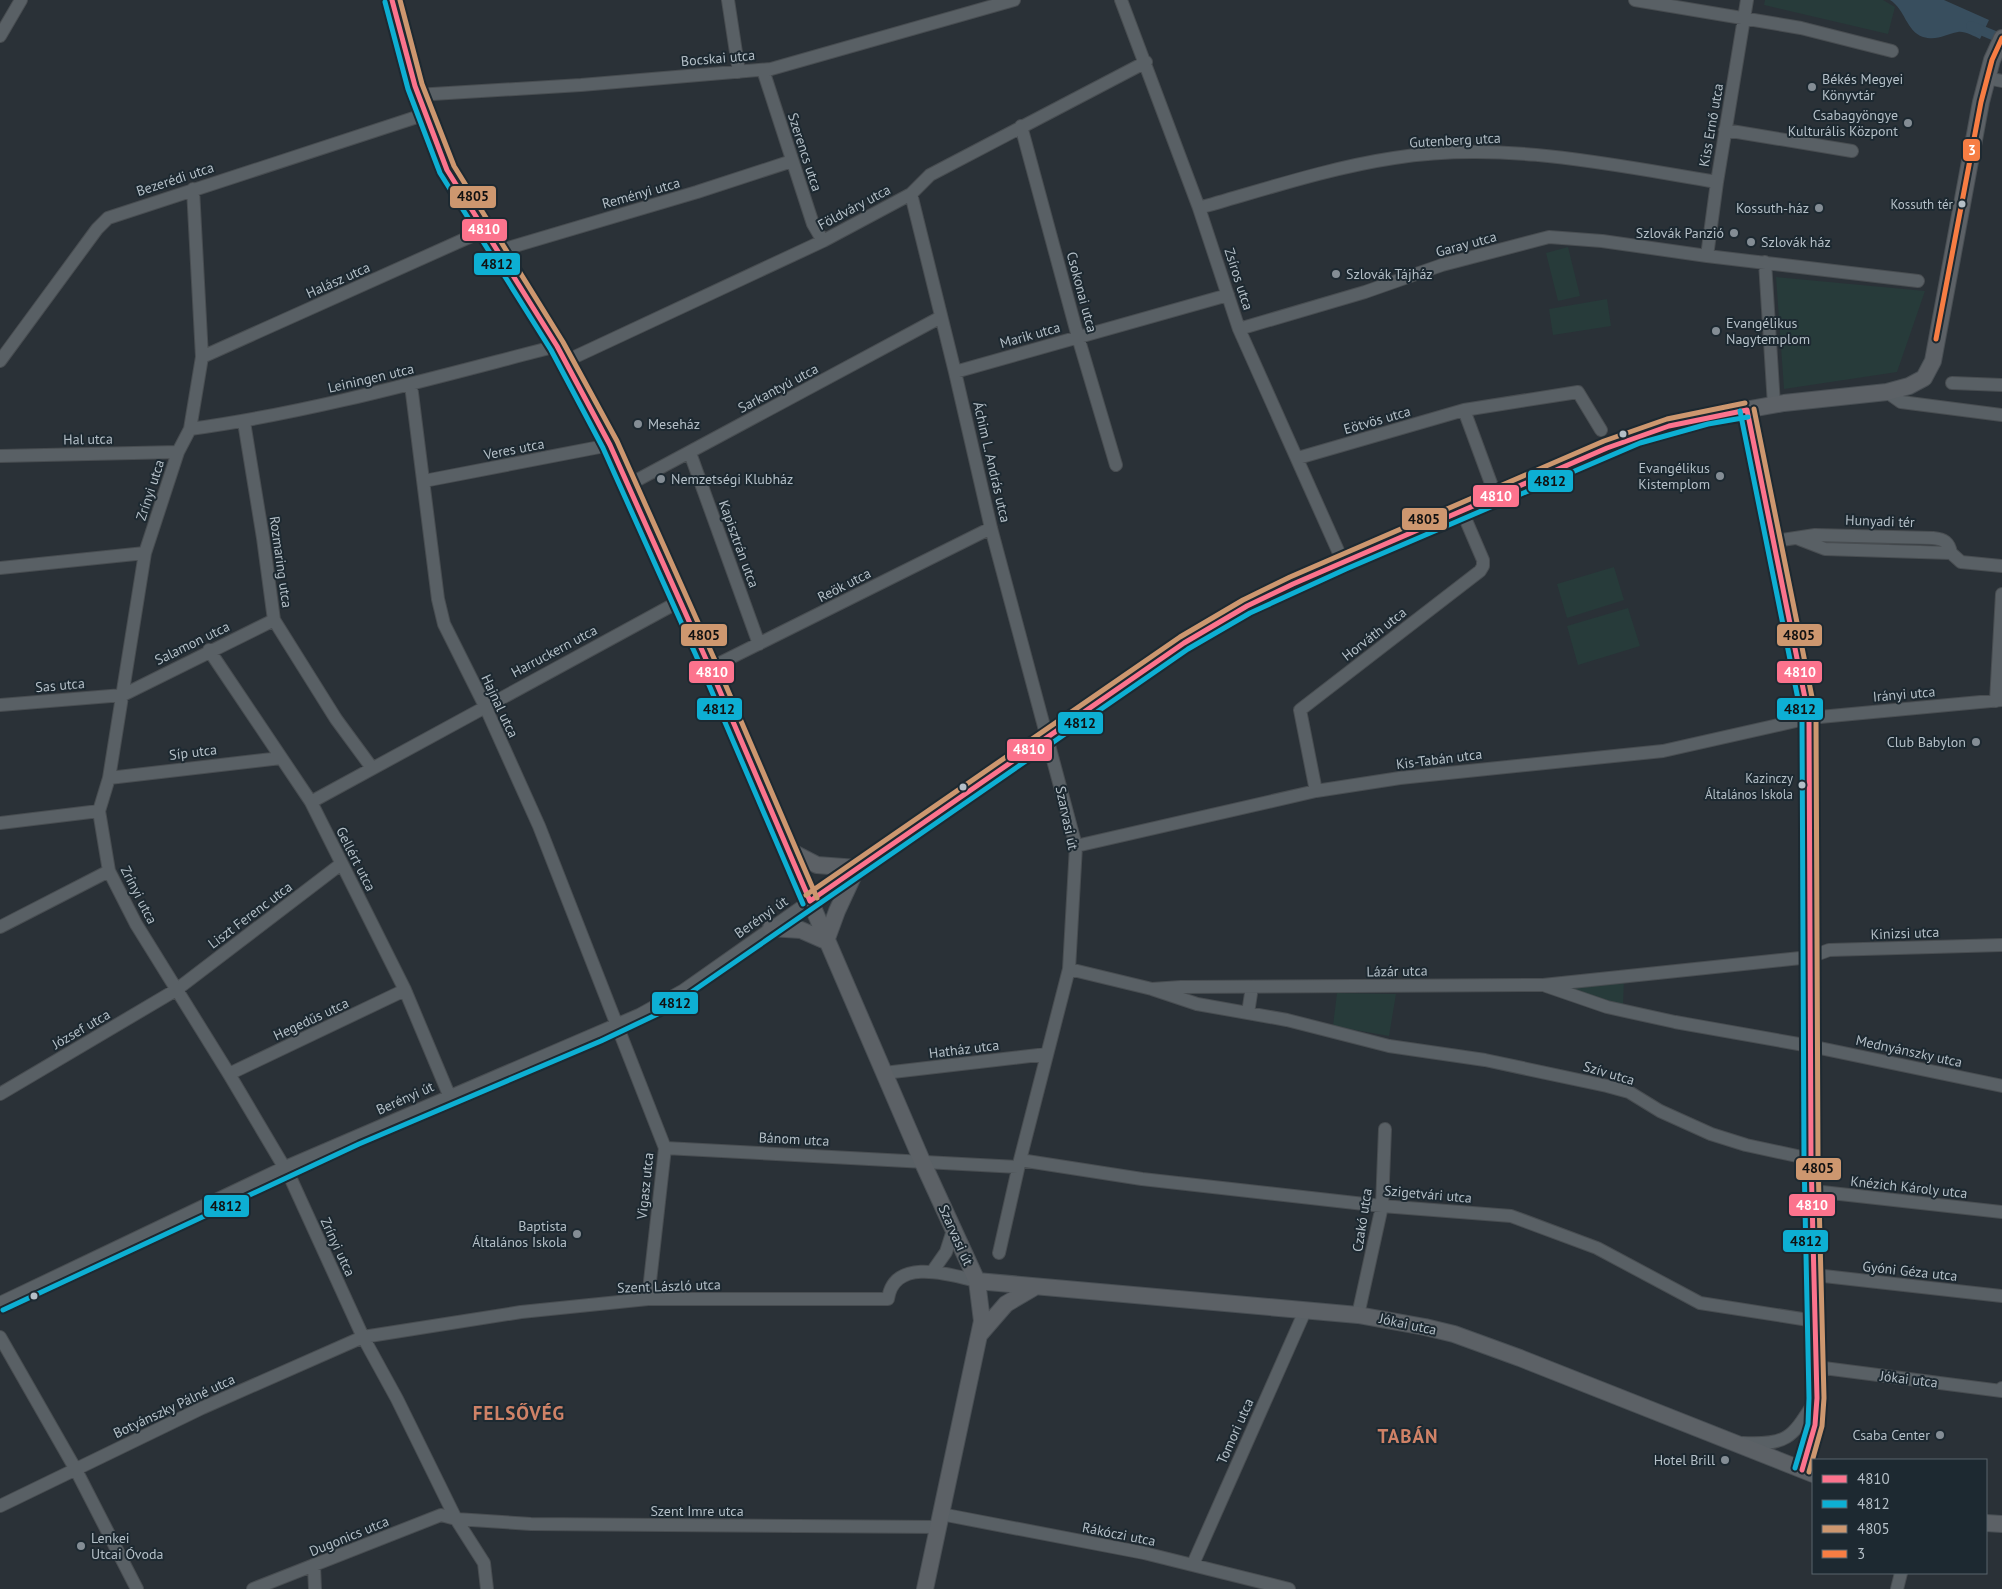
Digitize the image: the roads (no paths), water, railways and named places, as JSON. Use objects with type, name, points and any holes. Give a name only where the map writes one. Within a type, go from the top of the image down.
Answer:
[{"type":"main road","name":"Szarvasi út","points":[[392,0],[422,115],[447,170],[566,361],[610,446],[710,668],[826,941],[922,1161],[977,1281],[982,1310],[980,1334],[925,1589]]},
{"type":"main road","points":[[810,901],[1210,626],[1247,606],[1343,562],[1638,436],[1669,426],[1774,405],[1887,392],[1909,386],[1924,378],[1933,361],[1936,339],[1995,79],[1992,60],[2002,38]]},
{"type":"main road","points":[[788,850],[816,864],[857,868]]},
{"type":"main road","points":[[771,928],[811,932],[826,941],[845,892],[857,868]]},
{"type":"main road","name":"Jókai utca","points":[[977,1281],[1033,1288],[1358,1315],[1393,1320],[1454,1334],[1808,1472]]},
{"type":"main road","points":[[980,1334],[1006,1304],[1033,1288]]},
{"type":"main road","points":[[1987,1523],[2002,1524]]},
{"type":"street","points":[[0,36],[21,0]]},
{"type":"street","points":[[728,0],[739,72]]},
{"type":"street","name":"Bocskai utca","points":[[416,95],[763,70],[793,64],[1014,0]]},
{"type":"street","name":"Zsíros utca","points":[[1122,0],[1200,208],[1240,329],[1343,562]]},
{"type":"street","points":[[1635,0],[1745,17],[1892,50]]},
{"type":"street","name":"Kiss Ernő utca","points":[[1707,256],[1716,182],[1748,0]]},
{"type":"street","name":"Földváry utca","points":[[566,361],[822,242],[911,194],[930,175],[1146,62]]},
{"type":"street","name":"Szerencs utca","points":[[763,70],[813,224],[822,242]]},
{"type":"street","name":"Bezerédi utca","points":[[0,361],[104,221],[114,215],[422,115]]},
{"type":"street","name":"Csokonai utca","points":[[1021,126],[1078,337],[1116,464]]},
{"type":"street","points":[[1725,130],[1852,151]]},
{"type":"street","name":"Gutenberg utca","points":[[1200,208],[1330,172],[1393,158],[1442,153],[1524,152],[1716,182]]},
{"type":"street","name":"Reményi utca","points":[[498,251],[792,161]]},
{"type":"street","name":"Zrínyi utca","points":[[193,189],[202,357],[190,429],[178,452],[145,553],[109,778],[99,810],[109,871],[136,924],[290,1177],[364,1337],[397,1399],[456,1520],[484,1563],[488,1589]]},
{"type":"street","name":"Áchim L. András utca","points":[[911,194],[956,372],[991,528],[1048,736]]},
{"type":"street","name":"Halász utca","points":[[202,357],[485,230]]},
{"type":"street","name":"Garay utca","points":[[1240,329],[1365,292],[1442,265],[1549,237],[1602,241],[1707,256]]},
{"type":"street","points":[[1707,256],[1918,281]]},
{"type":"street","points":[[1765,262],[1774,405]]},
{"type":"street","name":"Marik utca","points":[[956,372],[1228,295]]},
{"type":"street","name":"Sarkantyú utca","points":[[628,485],[941,317]]},
{"type":"street","name":"Leiningen utca","points":[[190,429],[244,422],[411,385],[557,346]]},
{"type":"street","points":[[1952,383],[2002,385]]},
{"type":"street","name":"Hajnal utca","points":[[411,385],[438,599],[444,624],[539,826],[617,1026]]},
{"type":"street","name":"Eötvös utca","points":[[1298,458],[1464,410],[1578,392],[1601,430]]},
{"type":"street","points":[[1887,392],[1900,402],[2002,415]]},
{"type":"street","points":[[1464,410],[1496,497]]},
{"type":"street","points":[[1747,410],[1775,541],[1809,718],[1811,1159],[1817,1398],[1808,1472]]},
{"type":"street","name":"Rozmaring utca","points":[[244,422],[274,620],[336,719],[372,768]]},
{"type":"street","name":"Veres utca","points":[[424,481],[610,446]]},
{"type":"street","name":"Hal utca","points":[[0,456],[178,452]]},
{"type":"street","name":"Kapisztrán utca","points":[[690,453],[759,644]]},
{"type":"street","name":"Horváth utca","points":[[1316,791],[1300,710],[1480,571],[1483,566],[1483,560],[1462,511]]},
{"type":"street","name":"Reök utca","points":[[710,668],[991,528]]},
{"type":"street","points":[[1775,541],[1800,539],[1824,549],[1951,553],[1961,562],[2002,566]]},
{"type":"street","points":[[0,568],[145,553]]},
{"type":"street","points":[[1999,700],[2002,594]]},
{"type":"street","name":"Harruckern utca","points":[[311,802],[484,706],[680,601]]},
{"type":"street","name":"Salamon utca","points":[[123,694],[274,620]]},
{"type":"street","name":"Gellért utca","points":[[210,650],[311,802],[405,990],[449,1095]]},
{"type":"street","name":"Sas utca","points":[[0,705],[123,694]]},
{"type":"street","name":"Irányi utca","points":[[1809,718],[1999,700]]},
{"type":"street","name":"Kis-Tabán utca","points":[[1076,846],[1316,791],[1400,778],[1663,751],[1809,718]]},
{"type":"street","name":"Szarvasi út","points":[[999,1253],[1019,1164],[1069,969],[1076,846],[1048,736]]},
{"type":"street","name":"Síp utca","points":[[109,778],[281,758]]},
{"type":"street","points":[[0,822],[99,810]]},
{"type":"street","name":"Liszt Ferenc utca","points":[[176,990],[341,864]]},
{"type":"street","points":[[0,927],[109,871]]},
{"type":"street","name":"Berényi út","points":[[0,1304],[283,1168],[449,1095],[617,1026],[684,990],[810,901]]},
{"type":"street","name":"Kinizsi utca","points":[[1810,957],[1829,950],[2002,945]]},
{"type":"street","name":"Lázár utca","points":[[1152,989],[1181,987],[1543,985],[1810,957]]},
{"type":"street","name":"Lázár utca","points":[[1069,969],[1152,989],[1198,1004],[1286,1020],[1389,1046]]},
{"type":"street","name":"Lázár utca","points":[[1543,985],[1607,1007],[1675,1022],[1810,1046]]},
{"type":"street","points":[[1248,1013],[1252,988]]},
{"type":"street","name":"József utca","points":[[0,1094],[176,990]]},
{"type":"street","name":"Hegedűs utca","points":[[229,1074],[405,990]]},
{"type":"street","name":"Vigasz utca","points":[[617,1026],[665,1148],[648,1299]]},
{"type":"street","name":"Szív utca","points":[[1389,1046],[1485,1060],[1630,1092],[1660,1111],[1710,1134],[1746,1145],[1811,1159]]},
{"type":"street","name":"Mednyánszky utca","points":[[1810,1046],[2002,1086]]},
{"type":"street","name":"Hatház utca","points":[[884,1073],[1047,1054]]},
{"type":"street","name":"Czakó utca","points":[[1358,1315],[1382,1206],[1385,1129]]},
{"type":"street","name":"Bánom utca","points":[[665,1148],[1019,1164]]},
{"type":"street","name":"Szigetvári utca","points":[[1019,1164],[1382,1206],[1511,1216],[1597,1248],[1700,1303],[1815,1321]]},
{"type":"street","name":"Knézich Károly utca","points":[[1813,1191],[2002,1212]]},
{"type":"street","points":[[932,1272],[946,1252],[953,1230]]},
{"type":"street","name":"Szent László utca","points":[[364,1337],[521,1312],[648,1299],[888,1299],[893,1284],[900,1277],[910,1273],[932,1272],[949,1274],[977,1281]]},
{"type":"street","name":"Gyóni Géza utca","points":[[1815,1275],[2002,1296]]},
{"type":"street","name":"Tomori utca","points":[[1193,1564],[1304,1311]]},
{"type":"street","points":[[0,1337],[76,1470],[137,1589]]},
{"type":"street","name":"Botyánszky Pálné utca","points":[[0,1506],[202,1408],[364,1337]]},
{"type":"street","name":"Jókai utca","points":[[1816,1367],[2002,1389]]},
{"type":"street","points":[[1733,1443],[1767,1444],[1783,1440],[1796,1431],[1817,1398]]},
{"type":"street","name":"Dugonics utca","points":[[253,1589],[441,1515],[456,1520]]},
{"type":"street","name":"Szent Imre utca","points":[[456,1520],[532,1524],[940,1520]]},
{"type":"street","name":"Rákóczi utca","points":[[940,1520],[1193,1564],[1288,1589]]},
{"type":"street","points":[[314,1566],[315,1589]]},
{"type":"street","points":[[1897,1589],[1901,1574]]},
{"type":"water","points":[[1890,0],[1944,0],[1989,20],[1980,39],[1961,32],[1937,38],[1923,37],[1913,30],[1899,9]]},
{"type":"waterway","points":[[1971,26],[2002,39]]},
{"type":"place","name":"Békés Megyei Könyvtár","points":[[1812,87]]},
{"type":"place","name":"Csabagyöngye Kulturális Központ","points":[[1908,123]]},
{"type":"place","name":"Kossuth tér","points":[[1962,204]]},
{"type":"place","name":"Kossuth-ház","points":[[1819,208]]},
{"type":"place","name":"Szlovák Panzió","points":[[1734,233]]},
{"type":"place","name":"Szlovák ház","points":[[1751,242]]},
{"type":"place","name":"Szlovák Tájház","points":[[1336,274]]},
{"type":"place","name":"Evangélikus Nagytemplom","points":[[1716,331]]},
{"type":"place","name":"Meseház","points":[[638,424]]},
{"type":"place","name":"Evangélikus Kistemplom","points":[[1720,476]]},
{"type":"place","name":"Nemzetségi Klubház","points":[[661,479]]},
{"type":"place","name":"Club Babylon","points":[[1976,742]]},
{"type":"place","name":"Kazinczy Általános Iskola","points":[[1802,785]]},
{"type":"place","name":"Baptista Általános Iskola","points":[[577,1234]]},
{"type":"place","name":"Csaba Center","points":[[1940,1435]]},
{"type":"place","name":"Hotel Brill","points":[[1725,1460]]},
{"type":"place","name":"Lenkei Utcai Óvoda","points":[[81,1546]]},
{"type":"district","name":"FELSŐVÉG","points":[[519,1413]]},
{"type":"district","name":"TABÁN","points":[[1408,1436]]}]
